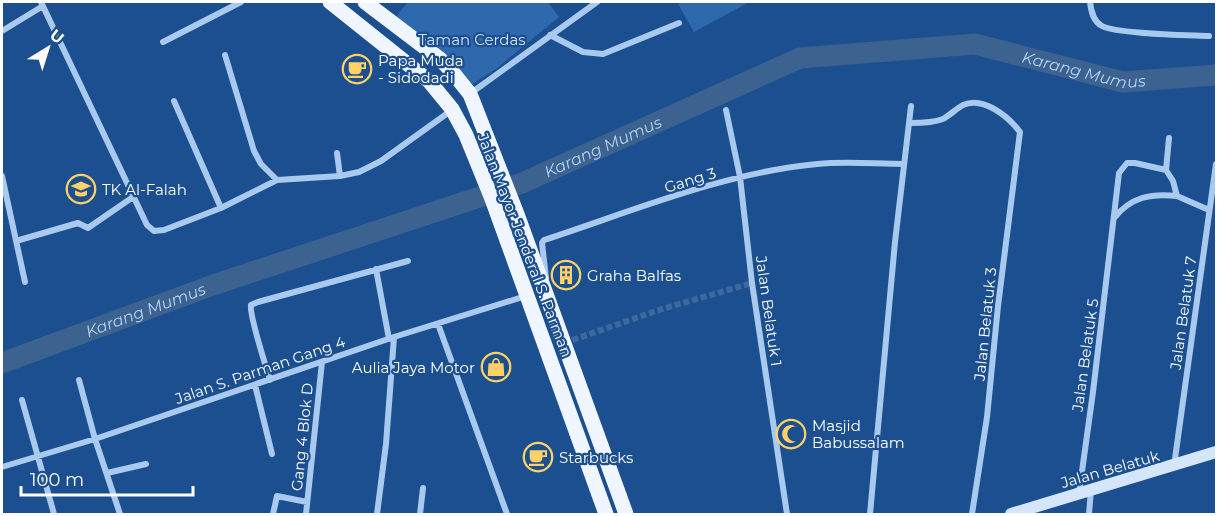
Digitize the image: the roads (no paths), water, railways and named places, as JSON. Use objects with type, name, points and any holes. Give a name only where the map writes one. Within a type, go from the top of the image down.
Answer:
[{"type":"main road","name":"Jalan Mayor Jenderal S. Parman","points":[[330,2],[429,81],[452,109],[499,220],[606,514]]},
{"type":"main road","name":"Jalan Mayor Jenderal S. Parman","points":[[365,2],[418,41],[476,90],[498,167],[626,514]]},
{"type":"main road","points":[[404,60],[418,41]]},
{"type":"street","points":[[163,42],[241,2]]},
{"type":"street","points":[[476,90],[597,2]]},
{"type":"street","points":[[1090,2],[1095,21],[1104,27],[1123,31],[1209,36]]},
{"type":"street","points":[[2,31],[42,4],[147,225],[154,231],[164,230],[221,208],[277,180],[340,176],[359,172],[381,161],[452,109]]},
{"type":"street","points":[[550,35],[583,52],[603,54],[679,23]]},
{"type":"street","points":[[225,54],[254,151],[261,164],[277,180]]},
{"type":"street","points":[[174,101],[221,208]]},
{"type":"street","name":"Jalan Belatuk 3","points":[[910,123],[932,122],[961,106],[981,104],[987,105],[1008,120],[1017,128],[1021,136],[998,306],[987,417],[972,514]]},
{"type":"street","points":[[870,514],[895,242],[911,106]]},
{"type":"street","name":"Jalan Belatuk 1","points":[[726,110],[740,177],[752,283],[787,514]]},
{"type":"street","points":[[1169,138],[1166,170],[1173,181],[1177,196]]},
{"type":"street","points":[[337,153],[340,176]]},
{"type":"street","name":"Jalan Belatuk 5","points":[[1089,514],[1085,492],[1119,173],[1127,163],[1166,170]]},
{"type":"street","name":"Gang 3","points":[[547,297],[542,243],[544,240],[740,177],[817,164],[904,164]]},
{"type":"street","name":"Jalan Belatuk 7","points":[[1174,466],[1216,164]]},
{"type":"street","points":[[2,176],[25,282]]},
{"type":"street","points":[[1114,219],[1128,204],[1150,195],[1177,196],[1209,210]]},
{"type":"street","points":[[16,241],[78,223],[88,228],[133,196]]},
{"type":"street","points":[[270,380],[250,313],[251,305],[408,261]]},
{"type":"street","points":[[376,269],[391,338],[386,444],[377,514]]},
{"type":"street","name":"Jalan S. Parman Gang 4","points":[[2,467],[255,385],[391,338],[526,296]]},
{"type":"street","points":[[438,324],[507,514]]},
{"type":"street","name":"Gang 4 Blok D","points":[[306,514],[322,362]]},
{"type":"street","points":[[79,380],[120,514]]},
{"type":"street","points":[[255,385],[272,454]]},
{"type":"street","points":[[22,400],[54,514]]},
{"type":"street","name":"Jalan Belatuk","points":[[1011,514],[1216,452]]},
{"type":"street","points":[[106,473],[146,464]]},
{"type":"street","points":[[420,514],[423,488]]},
{"type":"street","points":[[273,514],[277,496],[307,502]]},
{"type":"waterway","name":"Karang Mumus","points":[[2,363],[213,285],[522,183],[800,58],[975,44],[1123,82],[1216,75]]},
{"type":"tunnel","points":[[564,343],[662,309],[752,283]]},
{"type":"place","name":"Papa Muda - Sidodadi","points":[[357,69]]},
{"type":"place","name":"TK Al-Falah","points":[[81,189]]},
{"type":"place","name":"Graha Balfas","points":[[566,275]]},
{"type":"place","name":"Aulia Jaya Motor","points":[[496,367]]},
{"type":"place","name":"Masjid Babussalam","points":[[791,434]]},
{"type":"place","name":"Starbucks","points":[[538,457]]},
{"type":"park label","name":"Taman Cerdas","points":[[472,39]]}]
